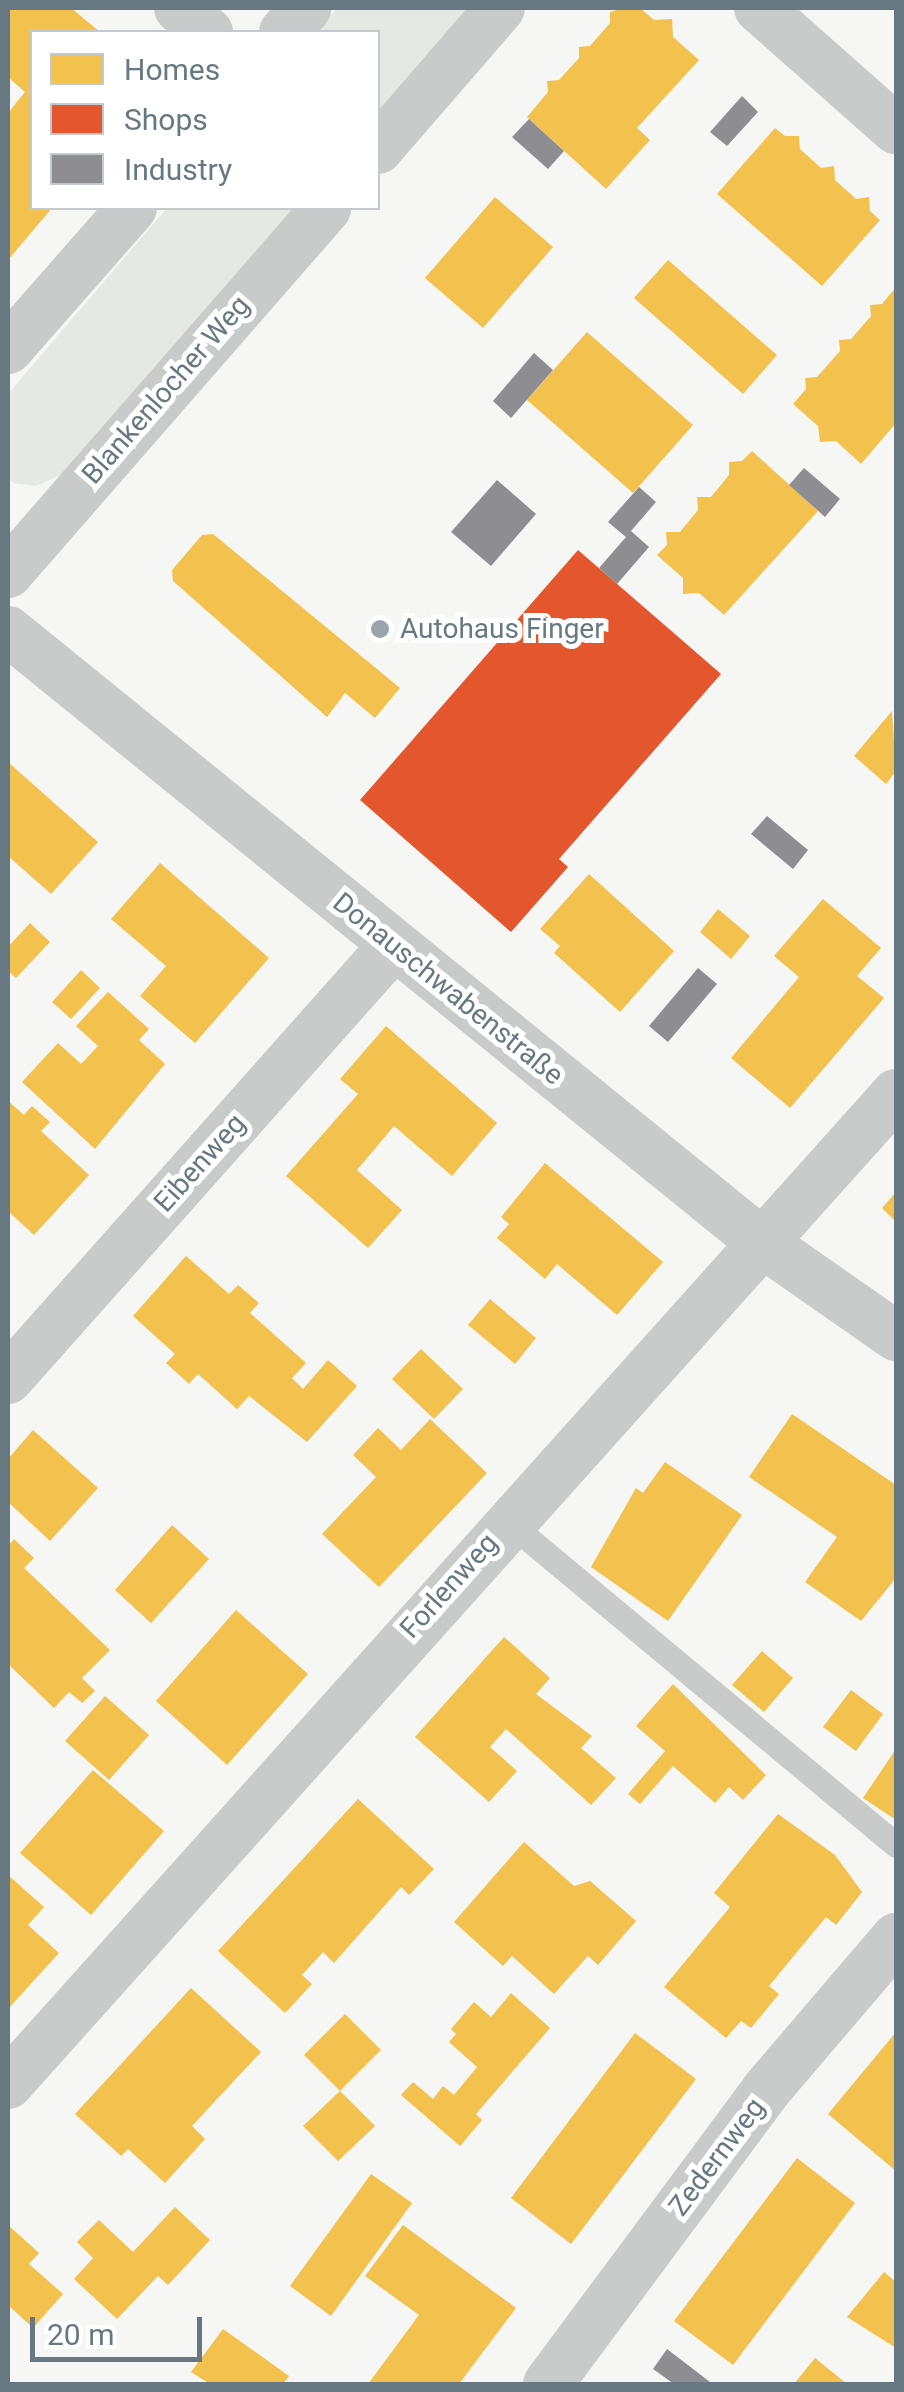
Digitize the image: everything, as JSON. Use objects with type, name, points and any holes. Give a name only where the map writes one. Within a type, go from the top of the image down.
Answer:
[{"type":"street","points":[[179,8],[206,30]]},
{"type":"street","points":[[286,30],[306,8]]},
{"type":"street","points":[[380,147],[500,8]]},
{"type":"street","points":[[759,8],[896,129]]},
{"type":"street","points":[[8,348],[130,210]]},
{"type":"street","name":"Blankenlocher Weg","points":[[8,574],[324,210]]},
{"type":"street","name":"Donauschwabenstraße","points":[[8,630],[764,1244],[896,1336]]},
{"type":"street","name":"Eibenweg","points":[[8,1380],[393,946]]},
{"type":"street","name":"Forlenweg","points":[[8,2084],[507,1520],[764,1244],[896,1094]]},
{"type":"street","name":"Zedernweg","points":[[548,2384],[768,2088],[896,1938]]},
{"type":"lane","points":[[507,1520],[896,1845]]},
{"type":"shaded area","points":[[337,8],[467,8],[380,109],[380,30],[318,30]]},
{"type":"shaded area","points":[[165,210],[292,210],[61,475],[36,486],[8,479],[8,394]]},
{"type":"building: Homes","points":[[8,8],[71,8],[98,30],[30,30],[30,210],[50,210],[8,260],[8,113],[25,92],[8,77]]},
{"type":"building: Homes","points":[[640,8],[654,20],[672,19],[673,37],[699,60],[637,128],[650,140],[606,189],[527,117],[548,92],[547,81],[559,80],[579,58],[579,47],[590,46],[610,23],[610,12]]},
{"type":"building: Homes","points":[[775,128],[785,136],[799,136],[800,149],[821,168],[834,166],[835,180],[856,199],[869,197],[870,211],[880,220],[822,286],[717,194]]},
{"type":"building: Homes","points":[[495,197],[553,247],[483,328],[425,278]]},
{"type":"building: Homes","points":[[668,260],[777,355],[743,394],[634,298]]},
{"type":"building: Homes","points":[[896,287],[896,423],[861,464],[836,441],[820,442],[818,426],[793,404],[806,389],[805,378],[817,377],[840,351],[839,340],[851,339],[871,316],[870,305],[882,304]]},
{"type":"building: Homes","points":[[587,332],[693,425],[633,493],[527,400]]},
{"type":"building: Homes","points":[[752,451],[818,511],[724,615],[699,593],[683,594],[683,578],[657,555],[667,545],[666,532],[680,532],[698,510],[697,497],[711,497],[729,475],[729,462],[742,461]]},
{"type":"building: Homes","points":[[213,534],[400,688],[375,718],[345,693],[327,717],[173,581],[172,570],[202,535]]},
{"type":"building: Homes","points":[[892,711],[896,771],[886,784],[854,756]]},
{"type":"building: Homes","points":[[8,762],[98,842],[51,894],[8,856]]},
{"type":"building: Homes","points":[[160,863],[269,958],[195,1043],[140,996],[166,966],[111,919]]},
{"type":"building: Homes","points":[[589,874],[674,951],[620,1012],[554,953],[560,946],[540,929]]},
{"type":"building: Homes","points":[[823,899],[881,948],[857,976],[884,998],[790,1108],[731,1058],[799,977],[774,956]]},
{"type":"building: Homes","points":[[718,909],[750,936],[731,959],[700,932]]},
{"type":"building: Homes","points":[[30,923],[50,942],[16,978],[8,971],[8,947]]},
{"type":"building: Homes","points":[[81,970],[100,988],[71,1019],[52,1002]]},
{"type":"building: Homes","points":[[108,992],[149,1029],[139,1040],[165,1064],[95,1149],[22,1082],[58,1043],[81,1064],[98,1046],[76,1026]]},
{"type":"building: Homes","points":[[386,1026],[497,1123],[452,1176],[394,1126],[357,1170],[402,1210],[368,1248],[286,1176],[358,1094],[340,1079]]},
{"type":"building: Homes","points":[[8,1101],[24,1115],[32,1106],[50,1122],[41,1131],[89,1175],[34,1235],[8,1211]]},
{"type":"building: Homes","points":[[545,1163],[663,1262],[617,1315],[557,1264],[545,1279],[497,1238],[509,1224],[501,1217]]},
{"type":"building: Homes","points":[[896,1192],[896,1222],[882,1208]]},
{"type":"building: Homes","points":[[186,1256],[229,1294],[238,1285],[259,1303],[250,1313],[306,1363],[292,1378],[303,1389],[328,1360],[357,1386],[307,1442],[249,1396],[237,1409],[198,1374],[189,1384],[166,1363],[175,1354],[133,1316]]},
{"type":"building: Homes","points":[[490,1299],[536,1338],[515,1364],[468,1325]]},
{"type":"building: Homes","points":[[421,1349],[463,1389],[434,1419],[392,1379]]},
{"type":"building: Homes","points":[[792,1414],[896,1485],[896,1578],[861,1621],[805,1582],[837,1537],[749,1477]]},
{"type":"building: Homes","points":[[430,1419],[487,1473],[379,1587],[322,1534],[376,1477],[353,1455],[378,1428],[401,1450]]},
{"type":"building: Homes","points":[[33,1430],[98,1488],[50,1541],[8,1502],[8,1459]]},
{"type":"building: Homes","points":[[665,1462],[742,1515],[668,1621],[591,1567],[636,1488],[643,1493]]},
{"type":"building: Homes","points":[[172,1525],[209,1559],[151,1623],[115,1590]]},
{"type":"building: Homes","points":[[14,1539],[34,1558],[24,1568],[110,1650],[82,1678],[95,1691],[82,1703],[69,1692],[54,1708],[8,1664],[8,1546]]},
{"type":"building: Homes","points":[[236,1610],[308,1674],[227,1765],[156,1701]]},
{"type":"building: Homes","points":[[504,1637],[550,1678],[536,1694],[592,1736],[581,1748],[616,1778],[591,1805],[506,1729],[490,1747],[517,1771],[489,1802],[415,1737]]},
{"type":"building: Homes","points":[[762,1651],[793,1678],[764,1712],[732,1685]]},
{"type":"building: Homes","points":[[673,1684],[766,1775],[743,1800],[729,1787],[715,1803],[673,1766],[640,1804],[628,1794],[665,1751],[636,1726]]},
{"type":"building: Homes","points":[[851,1690],[883,1714],[856,1751],[823,1727]]},
{"type":"building: Homes","points":[[105,1696],[149,1735],[109,1780],[65,1741]]},
{"type":"building: Homes","points":[[896,1749],[896,1820],[863,1798]]},
{"type":"building: Homes","points":[[93,1770],[164,1831],[91,1915],[20,1853]]},
{"type":"building: Homes","points":[[358,1799],[434,1869],[409,1895],[401,1887],[334,1963],[323,1952],[302,1975],[312,1984],[285,2013],[218,1951]]},
{"type":"building: Homes","points":[[778,1814],[835,1855],[862,1892],[836,1925],[826,1917],[769,1986],[779,1994],[751,2028],[741,2021],[726,2038],[664,1987],[730,1907],[714,1893]]},
{"type":"building: Homes","points":[[524,1842],[574,1886],[590,1881],[636,1921],[598,1965],[588,1956],[554,1994],[512,1956],[503,1966],[454,1922]]},
{"type":"building: Homes","points":[[8,1875],[44,1907],[28,1925],[59,1953],[8,2009]]},
{"type":"building: Homes","points":[[191,1988],[261,2052],[192,2126],[205,2139],[165,2183],[128,2149],[121,2156],[75,2114]]},
{"type":"building: Homes","points":[[511,1993],[550,2028],[476,2114],[482,2120],[460,2146],[401,2095],[413,2082],[433,2099],[443,2086],[454,2095],[477,2067],[449,2042],[456,2034],[451,2029],[474,2002],[491,2017]]},
{"type":"building: Homes","points":[[345,2014],[381,2050],[340,2091],[304,2055]]},
{"type":"building: Homes","points":[[896,2032],[896,2171],[828,2114]]},
{"type":"building: Homes","points":[[635,2033],[696,2079],[571,2244],[511,2198]]},
{"type":"building: Homes","points":[[340,2091],[375,2126],[338,2161],[303,2126]]},
{"type":"building: Homes","points":[[797,2158],[855,2203],[733,2365],[674,2321]]},
{"type":"building: Homes","points":[[371,2174],[412,2203],[331,2316],[290,2286]]},
{"type":"building: Homes","points":[[175,2207],[210,2240],[168,2285],[158,2276],[117,2319],[74,2279],[93,2258],[77,2242],[99,2220],[133,2252]]},
{"type":"building: Homes","points":[[8,2225],[39,2253],[29,2264],[63,2294],[33,2328],[8,2305]]},
{"type":"building: Homes","points":[[403,2225],[516,2308],[459,2384],[368,2384],[419,2315],[365,2276]]},
{"type":"building: Homes","points":[[884,2272],[896,2282],[896,2348],[847,2317]]},
{"type":"building: Homes","points":[[223,2329],[289,2376],[283,2384],[210,2384],[191,2372]]},
{"type":"building: Homes","points":[[815,2358],[847,2384],[794,2384]]},
{"type":"building: Shops","points":[[578,550],[721,674],[559,859],[568,867],[511,932],[360,800]]},
{"type":"building: Industry","points":[[742,96],[758,112],[727,146],[710,132]]},
{"type":"building: Industry","points":[[529,119],[564,151],[548,169],[512,137]]},
{"type":"building: Industry","points":[[534,353],[553,370],[511,418],[493,401]]},
{"type":"building: Industry","points":[[804,468],[840,499],[825,517],[789,485]]},
{"type":"building: Industry","points":[[497,480],[536,514],[491,566],[451,532]]},
{"type":"building: Industry","points":[[639,487],[656,502],[631,531],[649,547],[617,584],[599,568],[626,537],[608,522]]},
{"type":"building: Industry","points":[[767,816],[808,850],[793,869],[751,834]]},
{"type":"building: Industry","points":[[698,968],[717,984],[668,1042],[649,1026]]},
{"type":"building: Industry","points":[[667,2349],[709,2384],[674,2384],[653,2369]]},
{"type":"place","name":"Autohaus Finger","points":[[380,629]]}]
